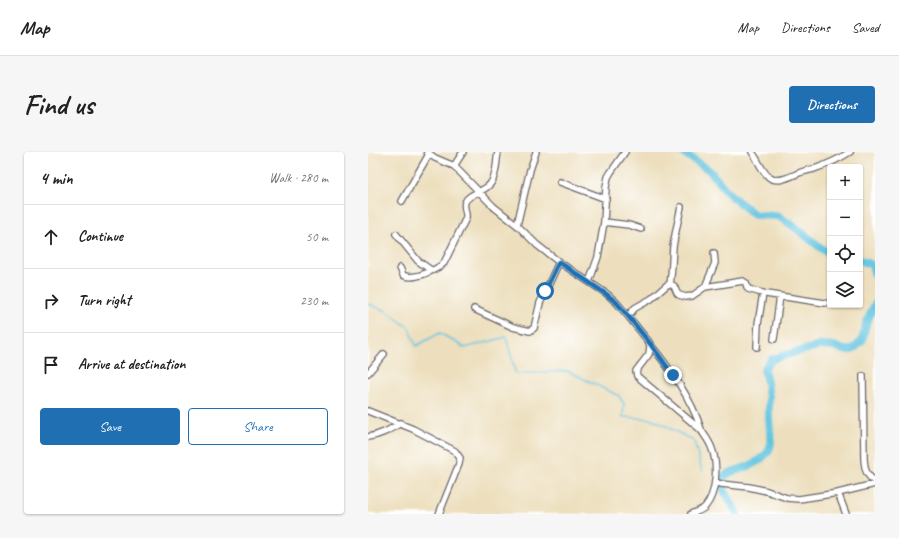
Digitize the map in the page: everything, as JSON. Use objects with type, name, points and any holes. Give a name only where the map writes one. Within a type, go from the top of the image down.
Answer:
[{"type":"street","points":[[454,166],[463,152]]},
{"type":"street","points":[[400,268],[403,276],[408,278],[419,276],[440,267],[444,263],[467,215],[464,206],[465,202],[471,196],[490,185],[494,176],[498,152]]},
{"type":"street","points":[[517,225],[530,170],[536,152]]},
{"type":"street","points":[[589,282],[598,257],[604,222],[608,177],[624,152]]},
{"type":"street","points":[[752,152],[768,175],[778,180],[828,164],[850,152]]},
{"type":"street","points":[[402,201],[428,153],[435,158],[454,166],[494,206],[517,225],[537,245],[617,303],[649,342],[678,382],[698,420],[701,430],[712,449],[715,467],[713,493],[704,508],[691,514]]},
{"type":"street","points":[[560,182],[606,200]]},
{"type":"street","points":[[628,316],[635,308],[651,299],[670,284],[672,276],[673,249],[681,207]]},
{"type":"street","points":[[604,222],[629,225],[641,229]]},
{"type":"street","points":[[396,234],[418,261],[431,270]]},
{"type":"street","points":[[706,287],[715,263],[714,252]]},
{"type":"street","points":[[474,309],[513,327],[530,331],[534,328],[540,303],[559,262]]},
{"type":"street","points":[[670,284],[674,286],[679,295],[686,297],[692,296],[706,287],[743,281],[746,283],[748,289],[763,293],[825,303]]},
{"type":"street","points":[[757,347],[758,324],[763,293]]},
{"type":"street","points":[[774,339],[780,296]]},
{"type":"street","points":[[649,342],[650,350],[645,360],[637,369],[637,376],[701,430]]},
{"type":"street","points":[[368,373],[384,354]]},
{"type":"street","points":[[715,482],[749,487],[787,498],[799,499],[855,490],[875,483],[867,474],[865,469],[864,376]]},
{"type":"street","points":[[368,411],[400,423],[455,451],[460,458],[439,514]]},
{"type":"street","points":[[368,437],[386,432],[400,423]]},
{"type":"street","points":[[838,493],[846,514]]},
{"type":"waterway","points":[[682,152],[709,170],[731,196],[755,215],[778,216],[827,253]]},
{"type":"waterway","points":[[863,261],[872,265],[875,276]]},
{"type":"waterway","points":[[368,304],[385,310],[409,328],[416,346],[440,333],[465,348],[506,337],[516,374],[568,371],[619,396],[624,404],[623,417],[652,419],[694,441],[702,471]]},
{"type":"waterway","points":[[737,514],[721,484],[721,479],[729,473],[749,466],[760,460],[769,451],[771,443],[769,397],[764,369],[772,359],[822,345],[834,346],[844,350],[852,350],[862,341],[866,324],[875,304]]},
{"type":"route","points":[[545,291],[559,262],[617,303],[649,342],[673,375]]}]
